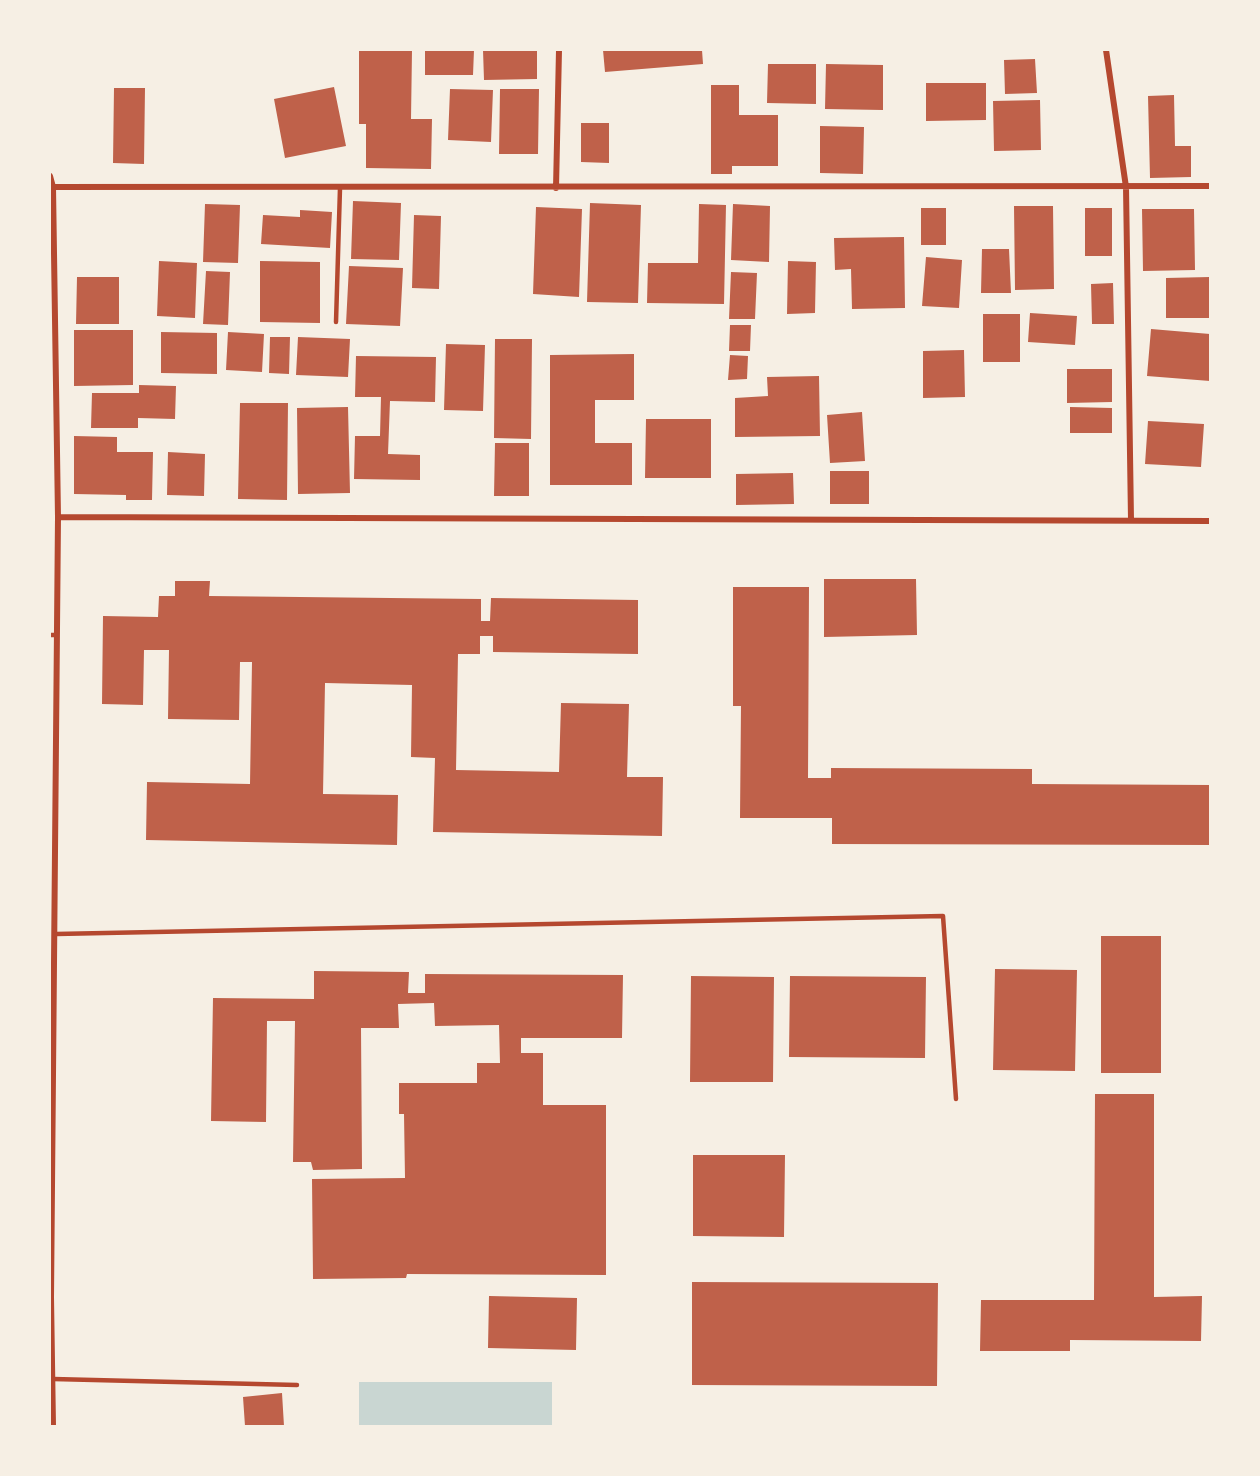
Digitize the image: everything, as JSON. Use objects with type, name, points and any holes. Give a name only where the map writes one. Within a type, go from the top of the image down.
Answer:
[{"type":"street","points":[[556,188],[559,50]]},
{"type":"street","points":[[1106,50],[1126,187],[1131,520]]},
{"type":"street","points":[[50,176],[58,517],[53,635],[50,1297],[53,1426]]},
{"type":"street","points":[[51,187],[1210,186]]},
{"type":"street","points":[[58,517],[1210,521]]},
{"type":"lane","points":[[336,322],[340,188]]},
{"type":"lane","points":[[53,934],[943,916],[956,1099]]},
{"type":"lane","points":[[53,1379],[297,1385]]},
{"type":"shaded area","points":[[359,1382],[552,1382],[552,1426],[359,1426]]},
{"type":"building","points":[[359,50],[412,50],[411,119],[432,119],[431,169],[366,168],[366,124],[359,124]]},
{"type":"building","points":[[425,50],[474,50],[473,75],[425,75]]},
{"type":"building","points":[[483,50],[537,50],[537,79],[484,80]]},
{"type":"building","points":[[603,50],[702,50],[703,64],[605,72]]},
{"type":"building","points":[[1035,59],[1037,93],[1005,94],[1004,60]]},
{"type":"building","points":[[768,64],[816,64],[816,104],[767,103]]},
{"type":"building","points":[[826,64],[883,65],[883,110],[825,109]]},
{"type":"building","points":[[926,83],[986,83],[986,120],[926,121]]},
{"type":"building","points":[[711,85],[739,85],[739,115],[778,115],[778,166],[732,166],[732,174],[711,174]]},
{"type":"building","points":[[334,87],[346,146],[285,158],[274,99]]},
{"type":"building","points":[[114,88],[145,88],[144,164],[113,163]]},
{"type":"building","points":[[450,89],[493,90],[491,142],[448,140]]},
{"type":"building","points":[[500,89],[539,89],[538,154],[499,154]]},
{"type":"building","points":[[1174,95],[1175,146],[1191,146],[1191,177],[1150,178],[1148,96]]},
{"type":"building","points":[[1040,100],[1041,150],[994,151],[993,101]]},
{"type":"building","points":[[581,123],[609,123],[609,163],[581,162]]},
{"type":"building","points":[[820,126],[864,127],[863,174],[820,173]]},
{"type":"building","points":[[353,201],[401,203],[399,260],[351,259]]},
{"type":"building","points":[[590,203],[641,205],[638,303],[587,302]]},
{"type":"building","points":[[205,204],[240,205],[238,263],[203,262]]},
{"type":"building","points":[[699,204],[726,205],[724,304],[647,303],[648,263],[698,263]]},
{"type":"building","points":[[733,204],[770,206],[769,262],[731,260]]},
{"type":"building","points":[[1014,206],[1053,206],[1054,289],[1015,290]]},
{"type":"building","points":[[536,207],[582,209],[579,297],[533,294]]},
{"type":"building","points":[[921,208],[946,208],[946,245],[921,245]]},
{"type":"building","points":[[1085,208],[1112,208],[1112,256],[1085,256]]},
{"type":"building","points":[[1142,209],[1194,209],[1195,270],[1143,271]]},
{"type":"building","points":[[300,210],[332,212],[330,248],[261,244],[263,215],[300,217]]},
{"type":"building","points":[[414,215],[441,216],[439,289],[412,288]]},
{"type":"building","points":[[904,237],[905,308],[852,309],[851,269],[835,270],[834,238]]},
{"type":"building","points":[[982,249],[1009,249],[1011,293],[981,293]]},
{"type":"building","points":[[926,257],[962,260],[959,308],[922,306]]},
{"type":"building","points":[[159,261],[197,263],[195,318],[157,316]]},
{"type":"building","points":[[260,261],[320,262],[320,323],[260,322]]},
{"type":"building","points":[[788,261],[816,262],[815,313],[787,314]]},
{"type":"building","points":[[349,266],[403,268],[400,326],[346,324]]},
{"type":"building","points":[[206,271],[230,272],[228,325],[203,324]]},
{"type":"building","points":[[731,272],[757,273],[755,319],[729,319]]},
{"type":"building","points":[[77,277],[119,277],[119,324],[76,324]]},
{"type":"building","points":[[1210,277],[1210,318],[1166,318],[1166,278]]},
{"type":"building","points":[[1113,283],[1114,324],[1092,324],[1091,284]]},
{"type":"building","points":[[1030,313],[1077,316],[1075,345],[1028,342]]},
{"type":"building","points":[[983,314],[1020,314],[1020,362],[983,362]]},
{"type":"building","points":[[730,325],[751,325],[750,351],[729,351]]},
{"type":"building","points":[[1151,329],[1210,334],[1210,381],[1147,376]]},
{"type":"building","points":[[74,330],[133,330],[133,385],[74,386]]},
{"type":"building","points":[[161,332],[217,333],[217,374],[161,373]]},
{"type":"building","points":[[228,332],[264,334],[262,372],[226,370]]},
{"type":"building","points":[[270,337],[290,337],[289,374],[269,373]]},
{"type":"building","points":[[298,337],[350,339],[348,377],[296,375]]},
{"type":"building","points":[[495,339],[532,339],[531,439],[494,438]]},
{"type":"building","points":[[446,344],[485,345],[483,411],[444,410]]},
{"type":"building","points":[[964,350],[965,397],[923,398],[923,351]]},
{"type":"building","points":[[634,354],[634,400],[595,400],[595,443],[632,443],[632,485],[550,485],[550,355]]},
{"type":"building","points":[[730,355],[748,356],[747,379],[728,380]]},
{"type":"building","points":[[356,356],[436,357],[435,402],[390,401],[388,454],[420,455],[420,480],[354,479],[355,436],[380,436],[381,397],[355,397]]},
{"type":"building","points":[[1067,369],[1112,369],[1112,402],[1067,403]]},
{"type":"building","points":[[819,376],[820,436],[735,437],[735,398],[768,396],[767,377]]},
{"type":"building","points":[[139,385],[176,386],[175,419],[138,418],[138,428],[91,428],[92,393],[139,393]]},
{"type":"building","points":[[240,403],[288,403],[287,500],[238,499]]},
{"type":"building","points":[[348,407],[350,493],[298,494],[297,408]]},
{"type":"building","points":[[1070,407],[1112,408],[1112,433],[1070,433]]},
{"type":"building","points":[[862,412],[865,461],[830,463],[827,415]]},
{"type":"building","points":[[646,419],[711,419],[711,478],[645,478]]},
{"type":"building","points":[[1148,421],[1204,424],[1201,467],[1145,464]]},
{"type":"building","points":[[74,436],[117,437],[117,452],[153,452],[152,500],[126,500],[126,495],[74,494]]},
{"type":"building","points":[[495,443],[529,443],[529,496],[494,496]]},
{"type":"building","points":[[168,452],[205,454],[204,496],[167,495]]},
{"type":"building","points":[[830,471],[869,471],[869,504],[830,504]]},
{"type":"building","points":[[793,473],[794,504],[736,505],[736,474]]},
{"type":"building","points":[[824,579],[916,579],[917,635],[824,637]]},
{"type":"building","points":[[175,581],[210,581],[209,596],[481,599],[481,621],[490,621],[491,598],[638,600],[638,654],[493,652],[493,636],[480,636],[480,654],[458,654],[456,770],[559,772],[561,703],[629,704],[627,777],[663,777],[662,836],[433,832],[435,758],[411,757],[412,685],[325,683],[323,794],[398,795],[397,845],[146,840],[147,782],[250,784],[252,662],[240,662],[239,720],[168,719],[169,650],[144,650],[143,705],[102,704],[103,616],[158,617],[159,596],[175,596]]},
{"type":"building","points":[[733,587],[809,587],[808,778],[831,778],[831,768],[1032,769],[1032,784],[1210,785],[1210,845],[832,844],[832,818],[740,818],[741,706],[733,706]]},
{"type":"building","points":[[1101,936],[1161,936],[1161,1073],[1101,1073]]},
{"type":"building","points":[[995,969],[1077,970],[1075,1071],[993,1070]]},
{"type":"building","points":[[314,971],[409,972],[408,993],[425,993],[425,974],[623,975],[622,1038],[521,1038],[521,1053],[543,1053],[543,1105],[606,1105],[606,1275],[407,1274],[406,1278],[313,1279],[312,1179],[405,1178],[404,1114],[399,1114],[399,1083],[477,1083],[477,1063],[500,1063],[499,1025],[435,1026],[434,1003],[398,1004],[399,1028],[361,1028],[362,1169],[313,1170],[311,1162],[293,1162],[295,1021],[267,1021],[266,1122],[211,1121],[213,998],[314,999]]},
{"type":"building","points":[[691,976],[774,977],[773,1082],[690,1082]]},
{"type":"building","points":[[790,976],[926,977],[925,1058],[789,1057]]},
{"type":"building","points":[[1095,1094],[1154,1094],[1154,1297],[1202,1296],[1201,1341],[1070,1340],[1070,1351],[980,1351],[981,1300],[1094,1300]]},
{"type":"building","points":[[693,1155],[785,1155],[784,1237],[693,1236]]},
{"type":"building","points":[[692,1282],[938,1283],[937,1386],[692,1385]]},
{"type":"building","points":[[489,1296],[577,1298],[576,1350],[488,1348]]},
{"type":"building","points":[[282,1393],[284,1426],[245,1426],[243,1397]]}]
